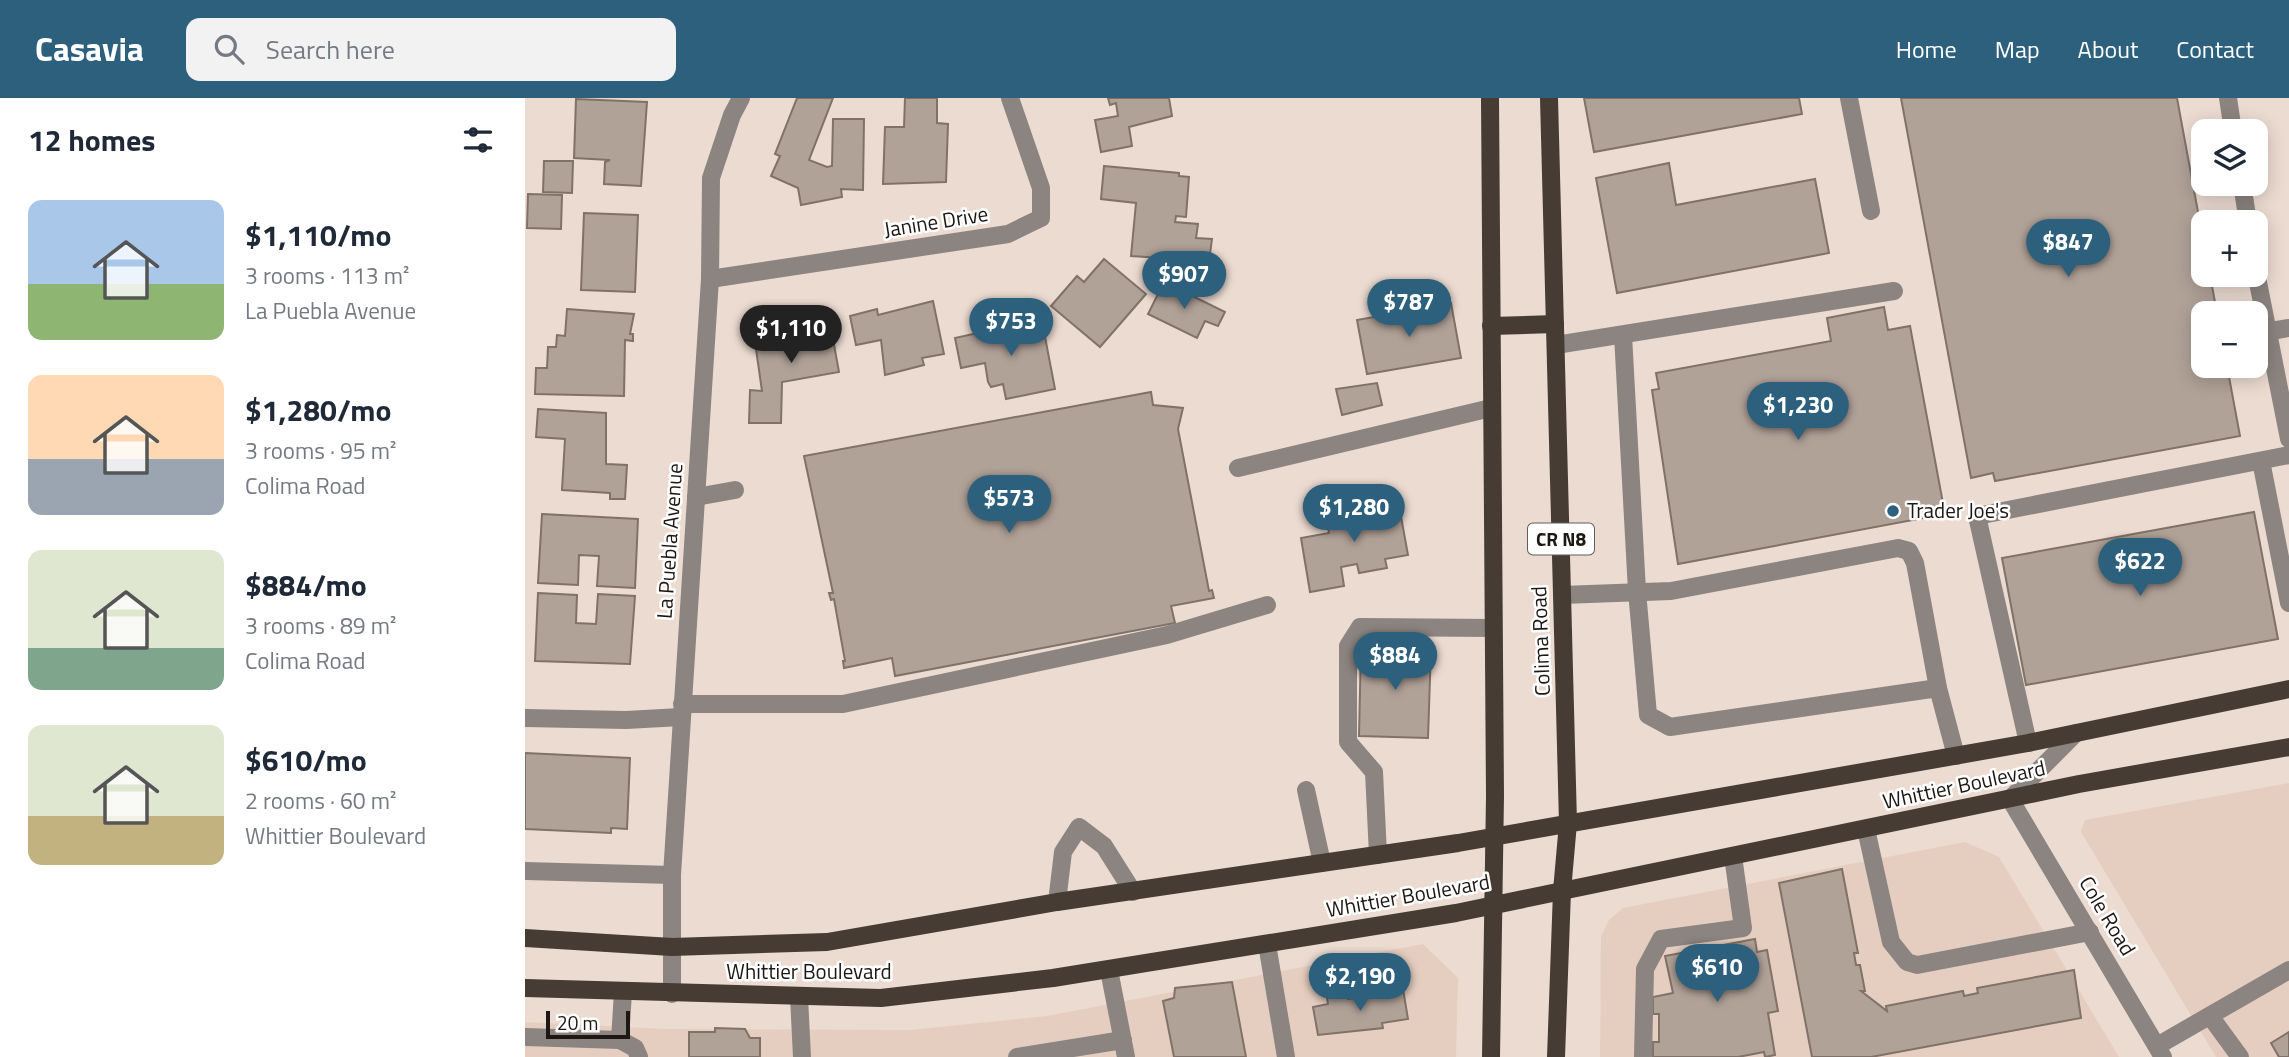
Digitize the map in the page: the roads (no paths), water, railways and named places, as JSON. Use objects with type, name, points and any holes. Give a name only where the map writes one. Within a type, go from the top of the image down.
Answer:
[{"type":"main road","points":[[1490,98],[1494,836],[1491,1057]]},
{"type":"main road","name":"Colima Road","points":[[1549,98],[1569,824],[1562,891],[1556,1057]]},
{"type":"main road","points":[[1491,326],[1555,324]]},
{"type":"main road","name":"Whittier Boulevard","points":[[525,938],[672,947],[827,942],[1057,902],[1569,824],[2028,743],[2289,689]]},
{"type":"main road","name":"Whittier Boulevard","points":[[525,988],[881,998],[1109,970],[1492,905],[2010,799],[2289,747]]},
{"type":"street","name":"La Puebla Avenue","points":[[673,993],[672,875],[710,279],[711,178],[732,115],[741,98]]},
{"type":"street","name":"Janine Drive","points":[[710,279],[1008,234],[1041,218],[1041,188],[1010,98]]},
{"type":"street","points":[[1849,98],[1871,211]]},
{"type":"street","points":[[2228,98],[2231,119]]},
{"type":"street","points":[[1556,345],[1894,291]]},
{"type":"street","points":[[2268,332],[2289,328]]},
{"type":"street","points":[[1623,335],[1637,591],[1648,715],[1670,727],[1938,688]]},
{"type":"street","points":[[2268,345],[2289,439]]},
{"type":"street","points":[[1238,468],[1492,408]]},
{"type":"street","points":[[2028,743],[1977,516],[2289,455]]},
{"type":"street","points":[[2261,461],[2289,603]]},
{"type":"street","points":[[695,497],[735,490]]},
{"type":"street","points":[[1562,594],[1671,591],[1898,548],[1909,551],[1915,564],[1938,688],[1956,756]]},
{"type":"street","points":[[525,718],[626,720],[681,710],[843,704],[1167,635],[1267,605]]},
{"type":"street","points":[[1378,855],[1374,772],[1348,742],[1347,646],[1360,627],[1493,628]]},
{"type":"street","points":[[2010,799],[2076,733]]},
{"type":"street","points":[[1306,790],[1322,863]]},
{"type":"street","name":"Cole Road","points":[[2010,799],[2160,1052]]},
{"type":"street","points":[[1057,902],[1063,852],[1079,827],[1104,846],[1133,892]]},
{"type":"street","points":[[1866,828],[1891,942],[1907,962],[1917,965],[2090,932]]},
{"type":"street","points":[[1643,1057],[1645,969],[1661,939],[1743,928],[1733,856]]},
{"type":"street","points":[[525,872],[672,875]]},
{"type":"street","points":[[1267,944],[1286,1057]]},
{"type":"street","points":[[1017,1057],[1124,1049],[1109,970]]},
{"type":"street","points":[[2160,1052],[2210,1016],[2289,970]]},
{"type":"street","points":[[620,1040],[623,992]]},
{"type":"street","points":[[799,997],[801,1057]]},
{"type":"street","points":[[2210,1016],[2240,1057]]},
{"type":"street","points":[[525,1037],[620,1040],[635,1048],[639,1057]]},
{"type":"place","name":"Trader Joe's","points":[[1893,511]]}]
